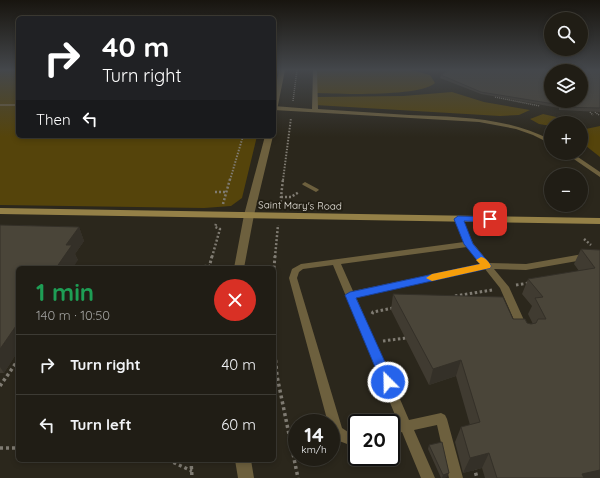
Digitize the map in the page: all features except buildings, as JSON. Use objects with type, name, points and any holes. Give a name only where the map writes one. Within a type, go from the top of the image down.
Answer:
[{"type":"main road","name":"Saint Mary's Road","points":[[0,211],[600,221]]},
{"type":"street","points":[[239,266],[269,138]]},
{"type":"street","points":[[243,462],[246,478]]},
{"type":"lane","points":[[315,92],[315,111]]},
{"type":"lane","points":[[0,105],[16,105]]},
{"type":"lane","points":[[276,109],[422,117],[492,123],[539,134],[544,137]]},
{"type":"lane","points":[[338,116],[348,113]]},
{"type":"lane","points":[[376,119],[385,115]]},
{"type":"lane","points":[[413,121],[422,117]]},
{"type":"lane","points":[[452,123],[461,120]]},
{"type":"lane","points":[[484,126],[492,123]]},
{"type":"lane","points":[[574,160],[598,177]]},
{"type":"lane","points":[[458,219],[468,244],[504,287],[525,334]]},
{"type":"lane","points":[[348,438],[337,432],[293,278],[295,270],[300,267],[468,244]]},
{"type":"lane","points":[[350,295],[486,266],[526,267],[597,251]]},
{"type":"lane","points":[[336,262],[428,478]]},
{"type":"lane","points":[[400,427],[441,419],[456,478]]},
{"type":"path","points":[[280,205],[294,92]]},
{"type":"path","points":[[495,97],[540,106]]},
{"type":"path","points":[[590,112],[593,115]]},
{"type":"path","points":[[595,112],[599,115]]},
{"type":"path","points":[[281,197],[291,197],[310,187]]},
{"type":"path","points":[[215,192],[227,192]]},
{"type":"path","points":[[274,266],[277,230]]},
{"type":"path","points":[[584,239],[597,251]]},
{"type":"path","points":[[197,266],[210,266]]},
{"type":"path","points":[[450,297],[534,282]]},
{"type":"path","points":[[371,317],[373,312],[396,307]]},
{"type":"path","points":[[381,336],[384,342],[406,338]]},
{"type":"path","points":[[0,386],[16,363]]},
{"type":"path","points":[[276,366],[298,478]]},
{"type":"path","points":[[0,448],[16,448]]},
{"type":"path","points":[[472,460],[477,478]]},
{"type":"path","points":[[172,462],[192,471]]},
{"type":"path","points":[[191,462],[192,478]]},
{"type":"shaded area","points":[[0,92],[16,92],[16,138],[257,138],[242,198],[231,206],[204,208],[0,205]]},
{"type":"shaded area","points":[[315,92],[403,92],[378,94]]},
{"type":"shaded area","points":[[453,92],[484,102],[530,110],[519,115],[500,116],[315,105],[315,97],[403,96]]},
{"type":"shaded area","points":[[543,114],[552,116],[544,116],[544,125],[530,119]]},
{"type":"shaded area","points":[[600,126],[600,157],[588,148],[588,129]]},
{"type":"slow traffic","points":[[432,278],[486,266],[481,260]]},
{"type":"route","points":[[388,382],[350,295],[486,266],[468,244],[458,219],[490,219]]}]
